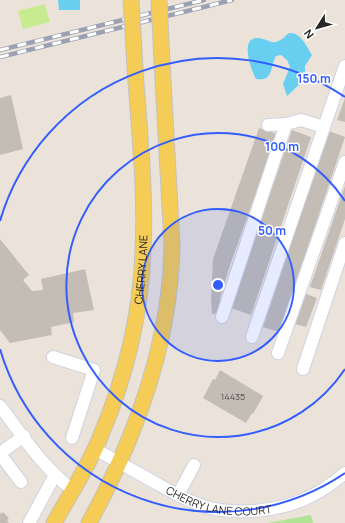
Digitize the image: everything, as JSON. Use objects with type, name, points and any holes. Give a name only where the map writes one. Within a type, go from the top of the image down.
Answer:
[{"type":"main road","name":"CHERRY LANE","points":[[54,523],[95,449],[110,413],[128,357],[137,312],[141,277],[144,224],[131,0]]},
{"type":"main road","points":[[90,523],[138,418],[154,369],[165,323],[169,293],[172,266],[172,244],[159,0]]},
{"type":"street","points":[[252,337],[345,66]]},
{"type":"street","points":[[268,125],[286,124],[301,120],[324,127]]},
{"type":"street","points":[[222,317],[286,124]]},
{"type":"street","points":[[278,353],[345,162]]},
{"type":"street","points":[[303,369],[345,244]]},
{"type":"street","points":[[53,357],[94,370],[72,438]]},
{"type":"street","points":[[0,406],[55,475],[73,490]]},
{"type":"street","points":[[22,482],[0,454],[24,436]]},
{"type":"street","name":"CHERRY LANE COURT","points":[[95,449],[178,495],[215,509],[242,512],[288,506],[308,498],[324,489],[345,473]]},
{"type":"street","points":[[178,495],[194,465]]},
{"type":"street","points":[[29,523],[55,475]]},
{"type":"green space","points":[[45,4],[50,22],[23,29],[18,11]]},
{"type":"green space","points":[[311,515],[313,523],[268,523]]},
{"type":"water","points":[[58,0],[80,0],[80,10],[59,10]]},
{"type":"water","points":[[289,33],[293,33],[300,37],[312,55],[305,66],[305,77],[302,82],[287,96],[283,84],[290,67],[287,60],[281,55],[276,56],[269,76],[262,79],[256,79],[249,62],[248,48],[252,39],[260,38],[276,42],[281,40]]},
{"type":"building","points":[[11,95],[23,149],[0,155],[0,98]]},
{"type":"building","points":[[345,98],[345,122],[337,120]]},
{"type":"building","points":[[259,128],[277,134],[230,265],[220,298],[220,313],[212,314],[211,299],[213,259]]},
{"type":"building","points":[[292,130],[311,137],[251,315],[231,308]]},
{"type":"building","points":[[329,131],[345,137],[279,332],[263,327]]},
{"type":"building","points":[[345,186],[345,219],[321,290],[310,287]]},
{"type":"building","points":[[0,239],[29,275],[23,280],[32,291],[43,290],[41,279],[85,269],[94,310],[73,313],[74,322],[51,327],[52,335],[10,343],[0,330]]},
{"type":"building","points":[[306,294],[317,298],[306,327],[295,324]]},
{"type":"building","points":[[220,370],[263,396],[246,423],[203,398],[213,379],[215,380]]},
{"type":"building","points":[[0,512],[1,514],[3,512],[9,518],[7,520],[9,523],[0,523]]},
{"type":"railway","points":[[0,50],[204,0]]},
{"type":"railway","points":[[0,57],[232,0]]}]
